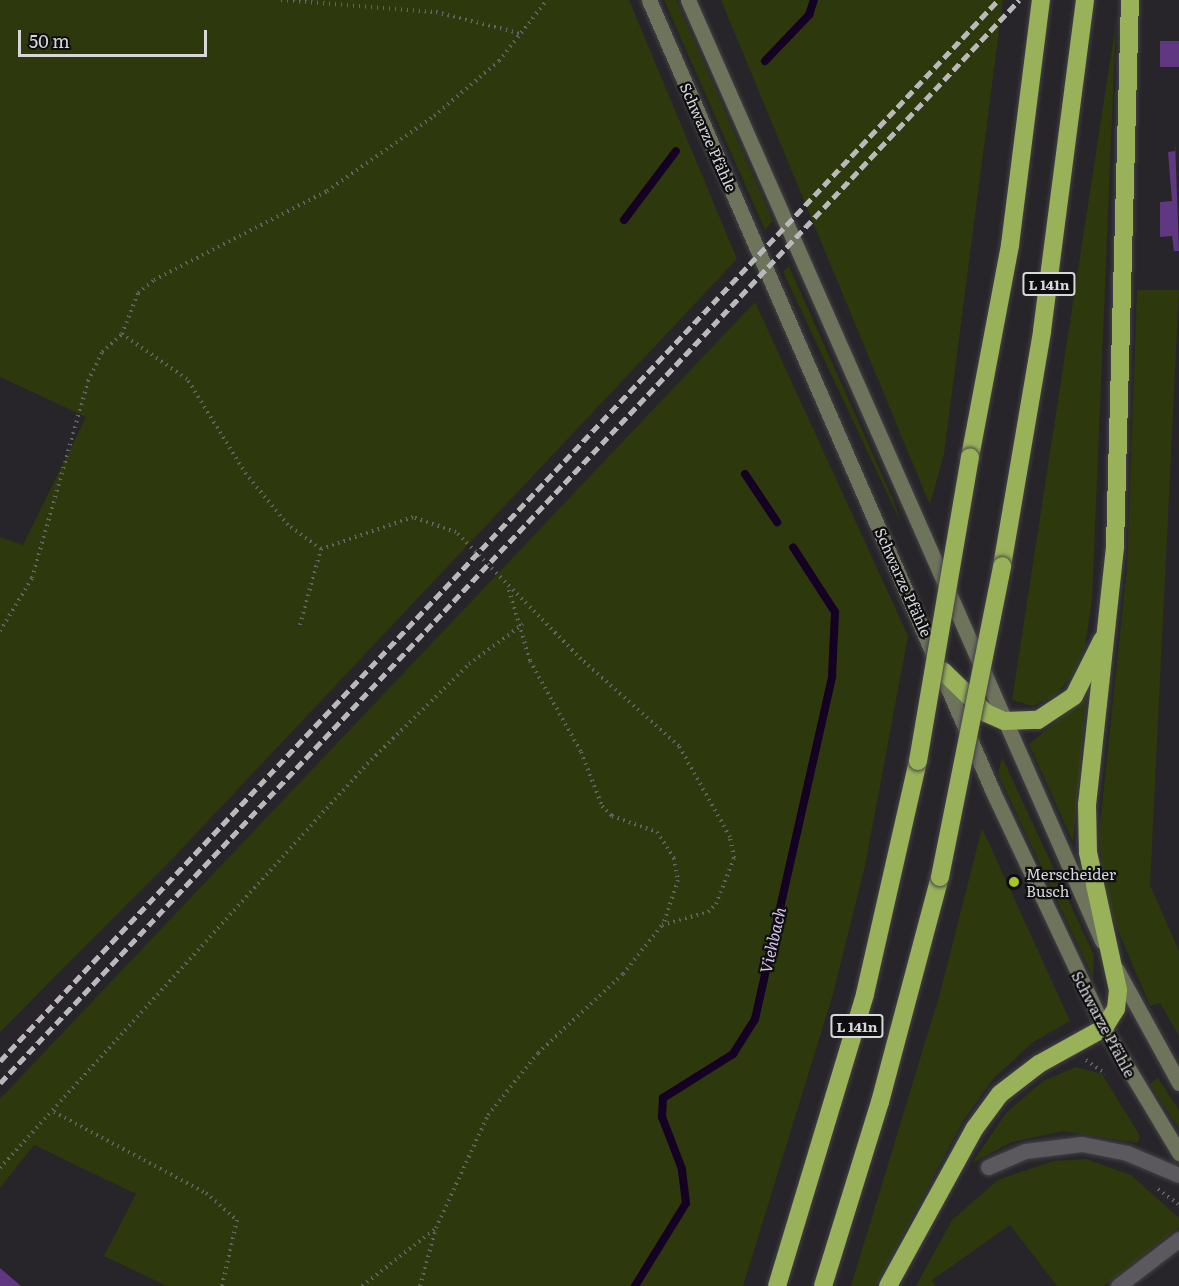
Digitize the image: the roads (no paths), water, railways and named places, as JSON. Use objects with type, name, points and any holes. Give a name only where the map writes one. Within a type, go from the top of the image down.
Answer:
[{"type":"highway","name":"L 141n","points":[[777,1286],[865,994],[918,761],[970,457],[1010,245],[1041,0]]},
{"type":"highway","name":"L 141n","points":[[823,1286],[880,1102],[940,877],[1002,566],[1042,331],[1086,0]]},
{"type":"highway","points":[[888,1286],[990,1107],[1016,1080],[1104,1029],[1116,1010],[1118,990],[1106,950],[1086,825],[1108,625],[1125,343],[1130,0]]},
{"type":"highway","points":[[943,671],[967,699],[1004,721],[1038,720],[1062,708],[1074,696],[1108,625]]},
{"type":"main road","name":"Schwarze Pfähle","points":[[650,0],[943,671],[993,792],[1104,1029],[1179,1153]]},
{"type":"main road","points":[[688,0],[1106,950],[1179,1083]]},
{"type":"lane","points":[[988,1167],[1025,1151],[1076,1143],[1127,1153],[1179,1175]]},
{"type":"lane","points":[[1118,1286],[1179,1239]]},
{"type":"waterway","name":"Viehbach","points":[[765,61],[809,15],[814,0]]},
{"type":"waterway","name":"Viehbach","points":[[624,220],[676,151]]},
{"type":"waterway","name":"Viehbach","points":[[745,474],[777,522]]},
{"type":"waterway","name":"Viehbach","points":[[635,1286],[686,1203],[682,1169],[662,1117],[663,1098],[733,1054],[755,1019],[832,676],[835,612],[793,547]]},
{"type":"railway","points":[[0,1061],[998,0]]},
{"type":"railway","points":[[0,1083],[1019,0]]},
{"type":"place","name":"Merscheider Busch","points":[[1014,882]]}]
